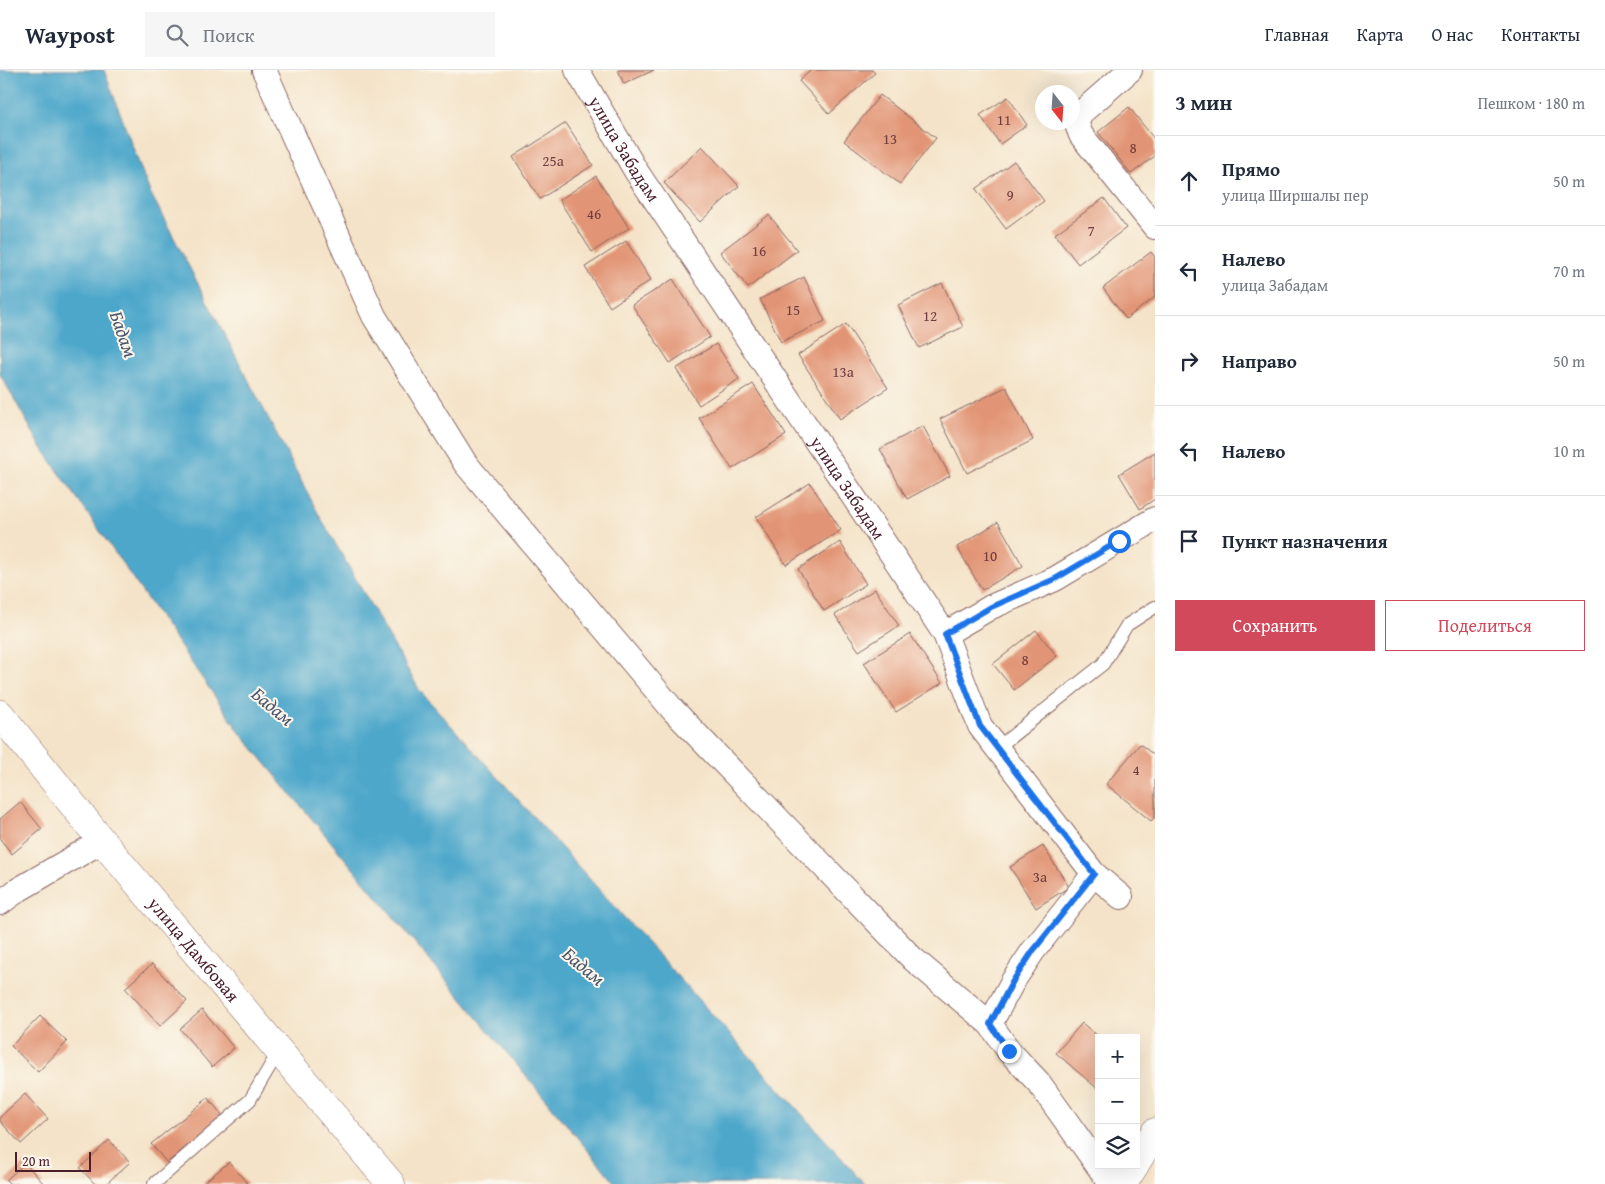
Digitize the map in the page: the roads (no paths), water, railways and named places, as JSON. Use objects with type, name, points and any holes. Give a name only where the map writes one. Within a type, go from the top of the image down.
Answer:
[{"type":"street","points":[[264,70],[374,316],[465,463],[673,710],[913,959],[990,1024],[1009,1051],[1039,1083],[1111,1184]]},
{"type":"street","name":"улица Забадам","points":[[577,70],[636,171],[945,634],[980,726],[1094,874],[1121,897]]},
{"type":"street","points":[[1120,73],[1083,111],[1076,122],[1081,135],[1155,227]]},
{"type":"street","points":[[945,634],[991,607],[1055,579],[1155,519]]},
{"type":"street","name":"улица Дамбовая","points":[[0,714],[102,841],[391,1184]]},
{"type":"street","points":[[0,903],[18,890],[102,841]]},
{"type":"street","points":[[990,1024],[1013,981],[1033,951],[1094,874]]},
{"type":"street","points":[[1140,1157],[1155,1132]]},
{"type":"street","points":[[1123,1184],[1133,1169]]},
{"type":"lane","points":[[997,748],[1103,664],[1127,625],[1155,608]]},
{"type":"lane","points":[[154,1184],[250,1100],[279,1052]]},
{"type":"water","name":"Бадам","points":[[0,70],[104,70],[149,190],[318,513],[420,691],[865,1184],[616,1184],[241,734],[40,445],[0,374]]}]
